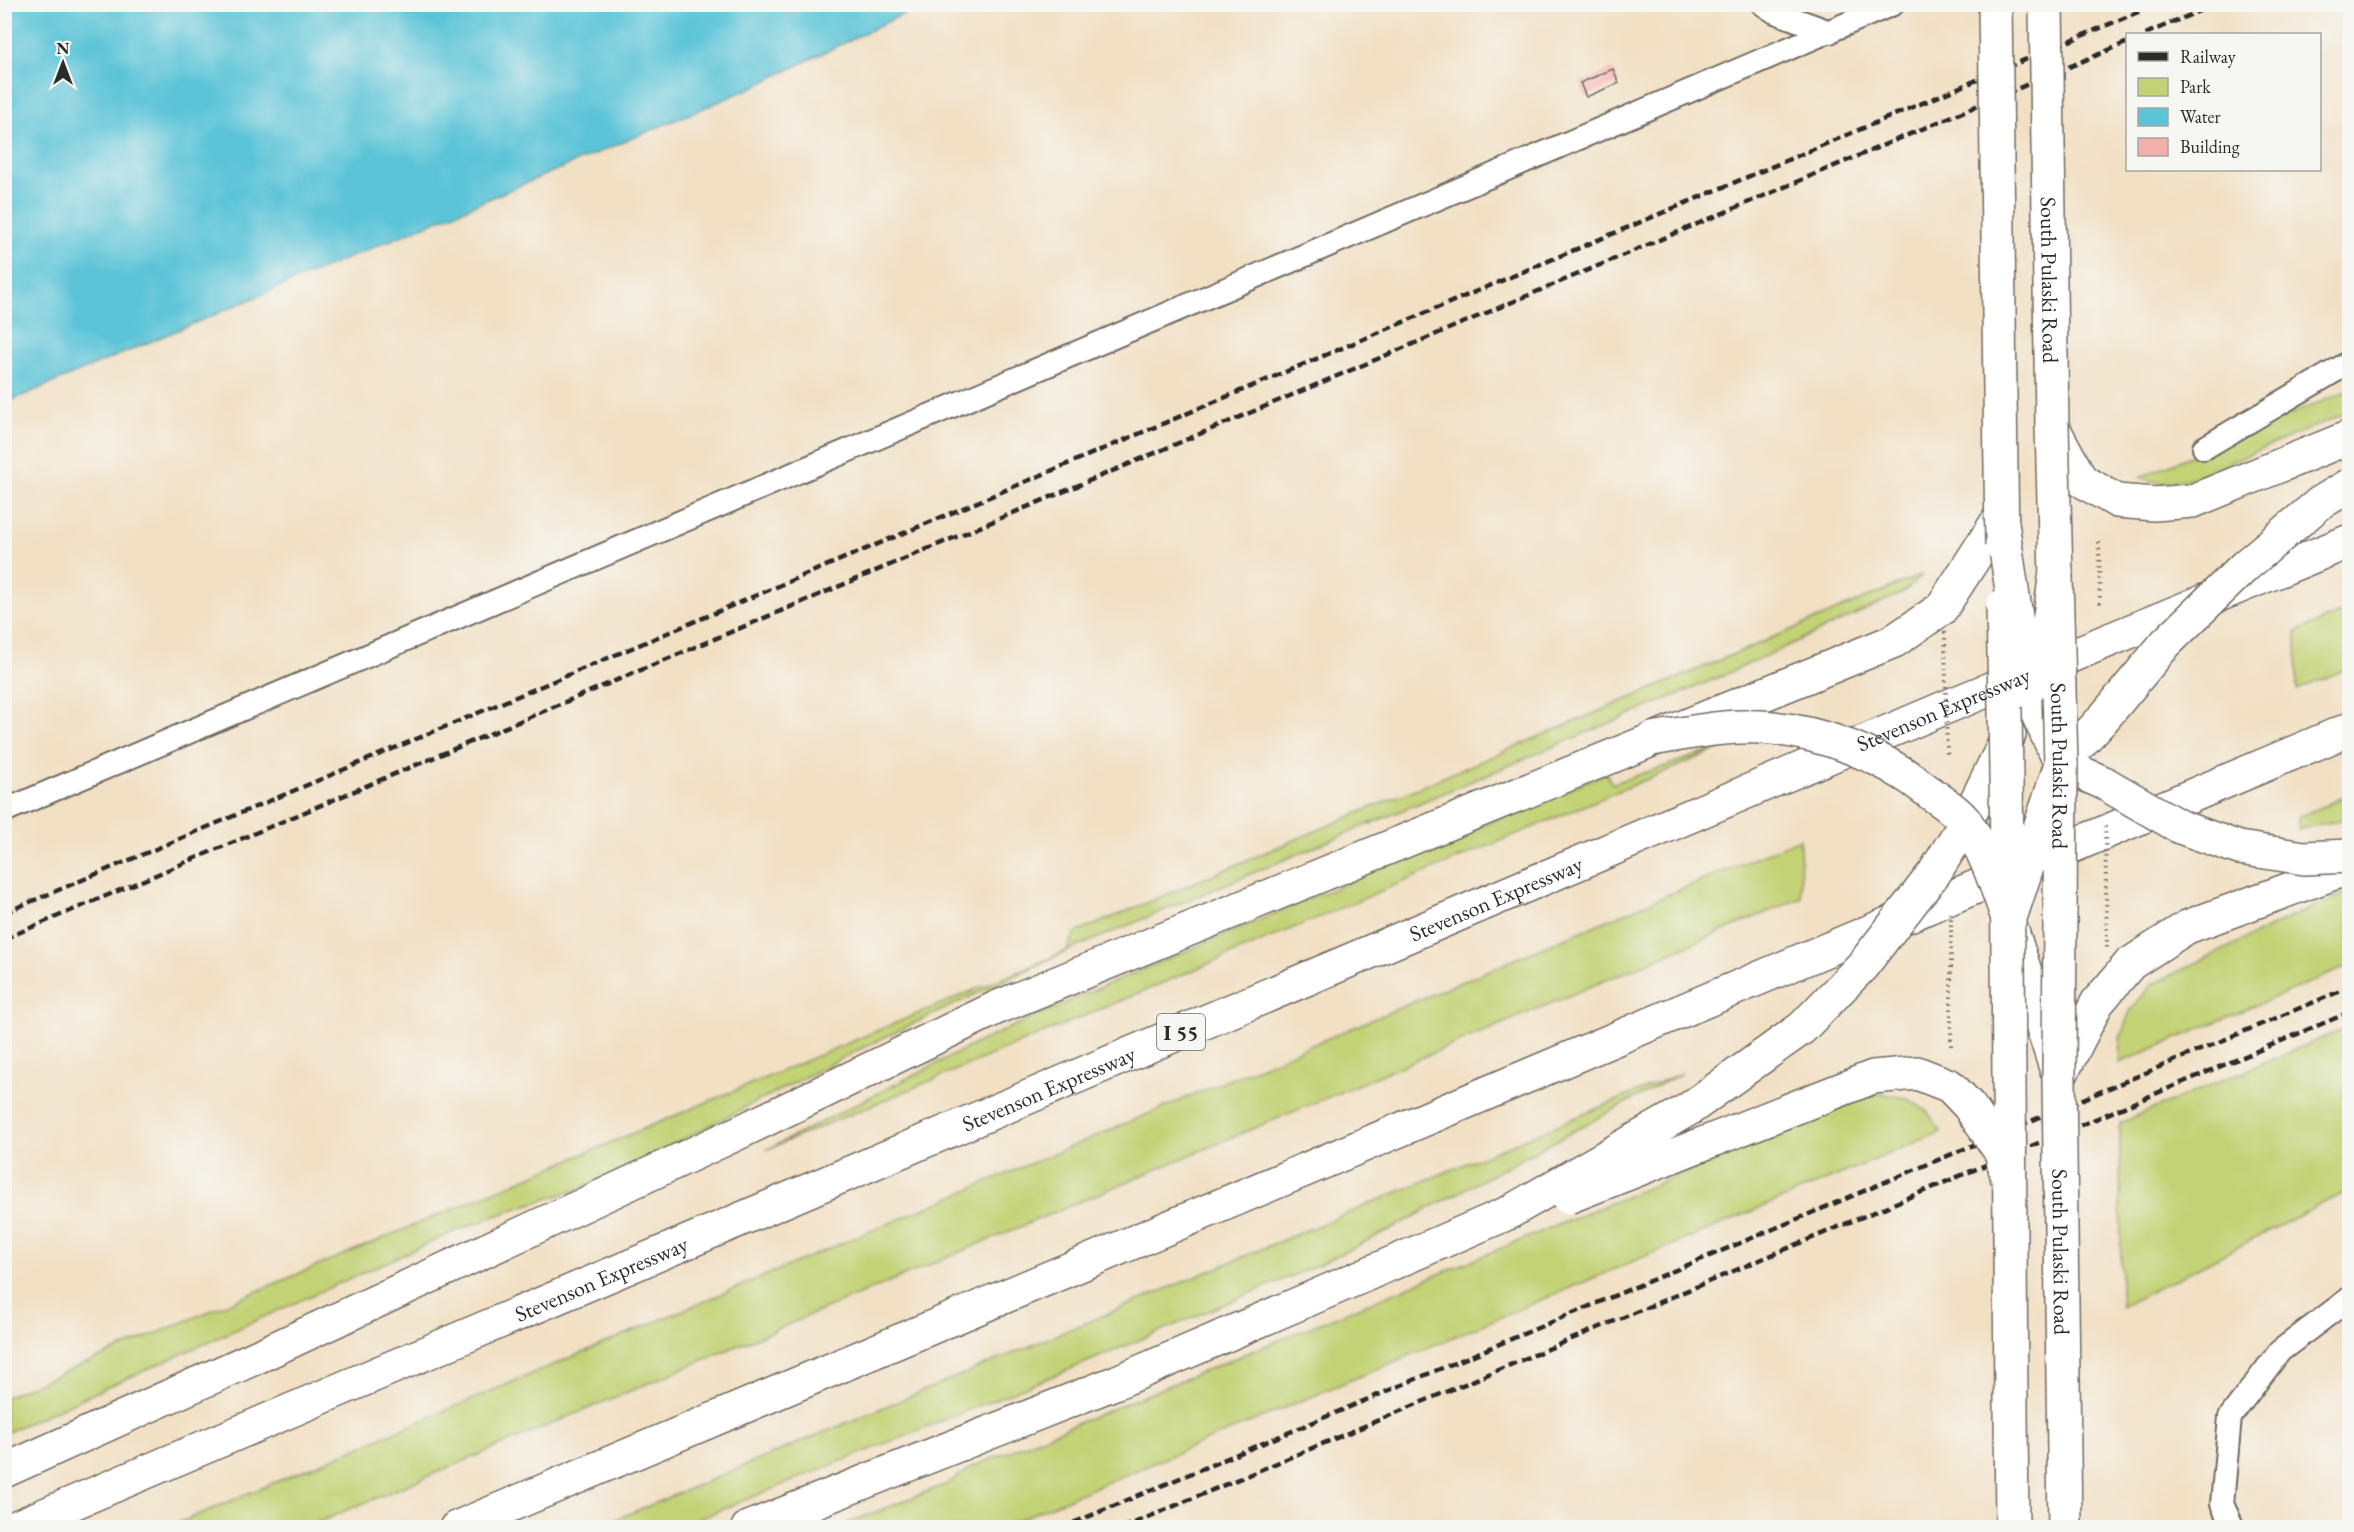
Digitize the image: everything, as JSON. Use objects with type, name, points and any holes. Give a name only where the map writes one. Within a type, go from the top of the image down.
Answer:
[{"type":"main road","points":[[1995,4],[2001,516],[2009,921],[2008,1180],[2012,1527]]},
{"type":"main road","name":"South Pulaski Road","points":[[2046,4],[2052,426],[2061,764],[2059,1078],[2065,1527]]},
{"type":"main road","points":[[2052,426],[2081,480],[2117,501],[2154,504],[2193,501],[2349,437]]},
{"type":"main road","points":[[2009,921],[2061,764],[2102,720],[2166,643],[2245,566],[2320,503],[2349,485]]},
{"type":"main road","points":[[2001,516],[2027,691],[2061,764],[2104,783],[2180,828],[2239,848],[2304,858],[2349,856]]},
{"type":"main road","points":[[4,1471],[718,1142],[996,1008],[1893,641],[1941,609],[2001,516]]},
{"type":"main road","name":"Stevenson Expressway","points":[[14,1527],[1922,717],[2349,541]]},
{"type":"main road","points":[[748,1527],[1117,1382],[1508,1213],[1689,1109],[1802,1028],[1863,965],[1935,873],[1966,822],[2044,658],[2055,572]]},
{"type":"main road","points":[[1653,739],[1713,729],[1761,727],[1817,736],[1871,755],[1914,779],[1966,822],[1988,863],[2059,1078]]},
{"type":"main road","points":[[456,1527],[2349,729]]},
{"type":"main road","points":[[2059,1078],[2097,1003],[2130,964],[2187,927],[2349,867]]},
{"type":"main road","points":[[1321,1294],[1873,1077],[1917,1073],[1950,1086],[1969,1106],[2001,1152],[2008,1180]]},
{"type":"lane","points":[[1763,4],[1775,12],[1830,32]]},
{"type":"lane","points":[[4,811],[1893,4]]},
{"type":"lane","points":[[2204,448],[2349,362]]},
{"type":"lane","points":[[2233,1527],[2222,1504],[2230,1416],[2280,1351],[2349,1298]]},
{"type":"path","points":[[2099,542],[2100,609]]},
{"type":"path","points":[[1945,632],[1947,762]]},
{"type":"path","points":[[2104,824],[2107,948]]},
{"type":"path","points":[[1951,1050],[1952,907]]},
{"type":"green space","points":[[2349,390],[2349,412],[2195,477],[2174,482],[2154,482],[2140,477]]},
{"type":"green space","points":[[1923,574],[1904,592],[1729,673],[1067,951],[1075,933]]},
{"type":"green space","points":[[2349,609],[2349,668],[2297,690],[2296,632]]},
{"type":"green space","points":[[1733,743],[766,1150],[981,1041],[1085,994],[1606,773],[1612,784]]},
{"type":"green space","points":[[2349,795],[2349,818],[2298,829],[2298,817]]},
{"type":"green space","points":[[1800,839],[1801,898],[307,1527],[169,1527]]},
{"type":"green space","points":[[2349,892],[2349,966],[2119,1063],[2120,1039],[2130,1011],[2152,984]]},
{"type":"green space","points":[[1067,951],[864,1047],[644,1159],[576,1190],[517,1208],[458,1230],[5,1433],[5,1397]]},
{"type":"green space","points":[[2349,1027],[2349,1190],[2121,1307],[2120,1123]]},
{"type":"green space","points":[[1682,1073],[1383,1233],[1320,1264],[1073,1368],[678,1527],[598,1527]]},
{"type":"green space","points":[[1877,1093],[1906,1098],[1927,1111],[1941,1132],[1001,1527],[835,1528],[947,1484],[974,1466]]},
{"type":"water","points":[[5,4],[922,5],[751,88],[5,403]]},
{"type":"building","points":[[1613,69],[1619,83],[1586,97],[1580,83]]},
{"type":"railway","points":[[4,913],[2157,4]]},
{"type":"railway","points":[[2147,33],[2216,4]]},
{"type":"railway","points":[[4,939],[2126,43]]},
{"type":"railway","points":[[1061,1528],[2350,987]]},
{"type":"railway","points":[[1122,1528],[2350,1012]]}]
